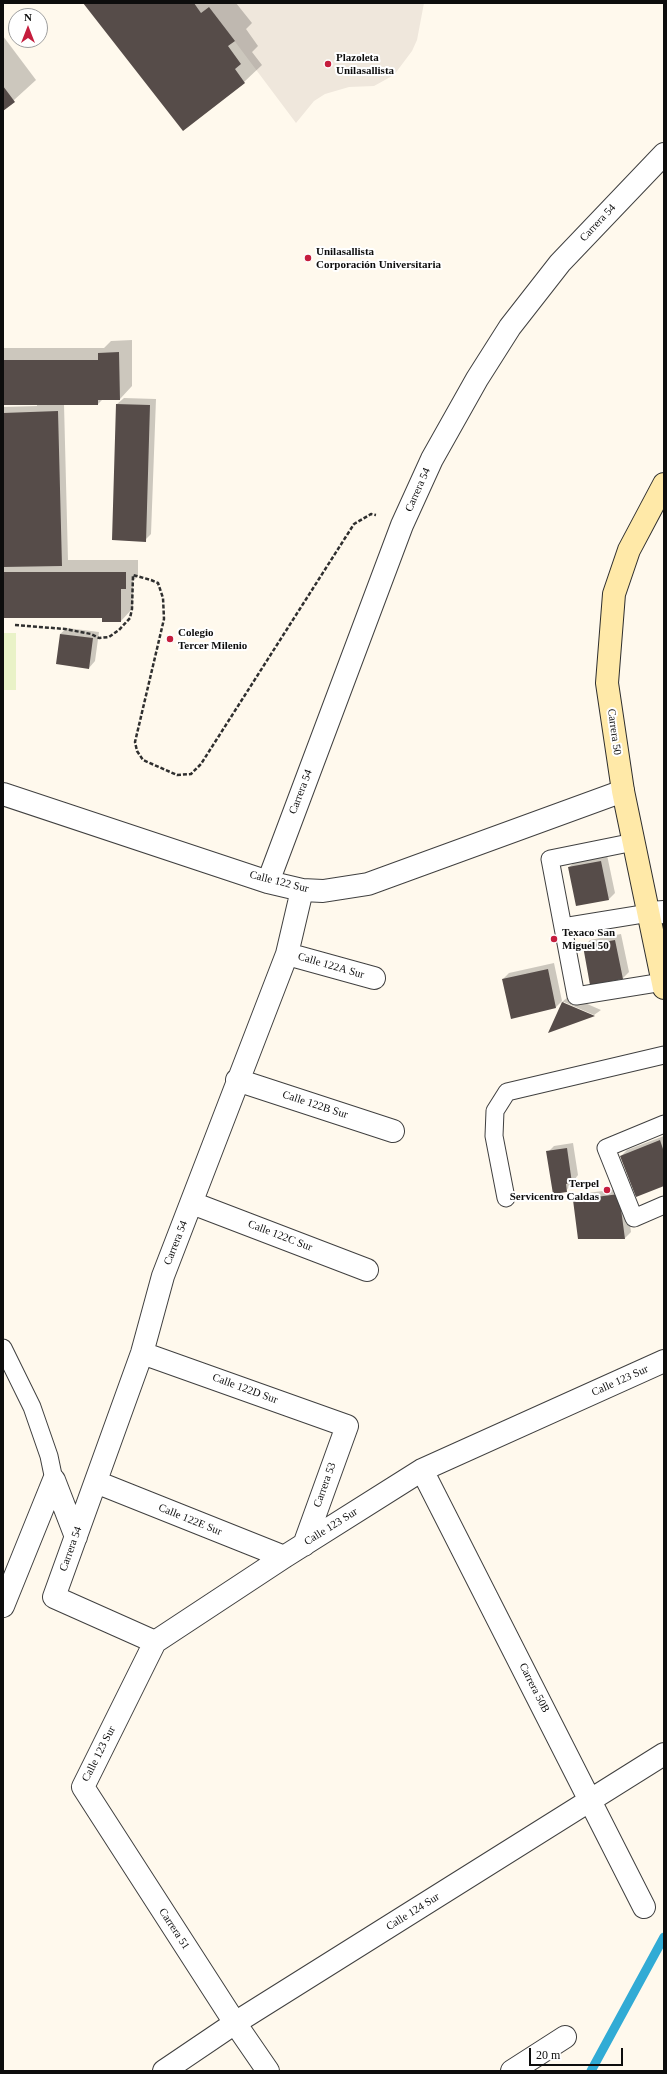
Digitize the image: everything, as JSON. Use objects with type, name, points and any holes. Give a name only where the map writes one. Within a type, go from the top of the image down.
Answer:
[{"type":"main road","name":"Carrera 50","points":[[663,985],[656,912],[634,842],[623,791],[607,683],[614,594],[629,550],[664,484]]},
{"type":"street","name":"Carrera 54","points":[[268,882],[402,525],[432,459],[477,379],[510,327],[560,263],[664,154]]},
{"type":"street","name":"Calle 122 Sur","points":[[3,794],[268,882],[302,890],[323,891],[368,884],[623,791]]},
{"type":"street","name":"Carrera 54","points":[[156,1642],[54,1597],[142,1353],[163,1276],[192,1203],[237,1080],[287,954],[302,890]]},
{"type":"street","name":"Calle 122A Sur","points":[[287,954],[374,978]]},
{"type":"street","name":"Calle 122B Sur","points":[[237,1080],[393,1131]]},
{"type":"street","name":"Calle 122C Sur","points":[[192,1203],[367,1270]]},
{"type":"street","name":"Calle 122D Sur","points":[[142,1353],[347,1426]]},
{"type":"street","name":"Calle 123 Sur","points":[[83,1787],[156,1642],[284,1557],[422,1470],[664,1362]]},
{"type":"street","name":"Carrera 53","points":[[304,1545],[347,1426]]},
{"type":"street","name":"Carrera 50B","points":[[422,1470],[591,1800],[644,1907]]},
{"type":"street","points":[[54,1480],[76,1537]]},
{"type":"street","points":[[3,1606],[54,1480]]},
{"type":"street","name":"Calle 122E Sur","points":[[96,1482],[284,1557]]},
{"type":"street","name":"Calle 124 Sur","points":[[164,2071],[235,2023],[664,1754]]},
{"type":"street","name":"Carrera 51","points":[[83,1787],[235,2023],[268,2071]]},
{"type":"street","points":[[512,2071],[565,2037]]},
{"type":"lane","points":[[634,842],[550,859],[576,996],[663,985]]},
{"type":"lane","points":[[563,928],[656,912]]},
{"type":"lane","points":[[506,1198],[494,1136],[495,1111],[507,1092],[664,1055]]},
{"type":"lane","points":[[663,1128],[606,1148],[634,1218],[664,1205]]},
{"type":"lane","points":[[3,1348],[32,1407],[49,1456],[54,1480]]},
{"type":"path","points":[[15,625],[65,629],[91,634],[99,638],[109,637],[120,630],[130,618],[132,609],[132,575],[158,583],[163,598],[164,619],[135,742],[137,751],[143,760],[177,775],[191,774],[201,764],[354,524],[371,514],[378,515]]},
{"type":"green space","points":[[3,633],[16,633],[16,690],[3,690]]},
{"type":"shaded area","name":"Plazoleta Unilasallista","points":[[194,3],[424,3],[417,40],[412,51],[394,75],[374,86],[349,87],[325,94],[314,101],[296,123],[209,7],[201,13]]},
{"type":"building","points":[[83,3],[194,3],[201,13],[209,7],[235,41],[228,46],[241,64],[235,69],[245,83],[183,131]]},
{"type":"building","points":[[3,86],[15,102],[3,111]]},
{"type":"building","points":[[119,352],[120,400],[98,400],[98,405],[3,405],[3,360],[98,360],[98,353]]},
{"type":"building","points":[[116,404],[150,405],[146,542],[112,540]]},
{"type":"building","points":[[58,411],[62,566],[3,567],[3,413]]},
{"type":"building","points":[[3,572],[126,572],[126,589],[121,589],[121,622],[102,622],[102,618],[3,618]]},
{"type":"building","points":[[60,634],[93,638],[89,669],[56,664]]},
{"type":"building","points":[[601,861],[609,900],[576,906],[568,867]]},
{"type":"building","points":[[615,940],[623,979],[590,985],[583,946]]},
{"type":"building","points":[[548,969],[556,1008],[511,1019],[502,979]]},
{"type":"building","points":[[562,1002],[595,1016],[548,1033]]},
{"type":"building","points":[[660,1140],[664,1152],[664,1186],[636,1197],[620,1156]]},
{"type":"building","points":[[567,1148],[572,1183],[566,1184],[567,1192],[553,1194],[546,1151]]},
{"type":"building","points":[[619,1194],[625,1239],[578,1239],[573,1200]]},
{"type":"waterway","points":[[591,2071],[664,1937]]},
{"type":"place","name":"Plazoleta Unilasallista","points":[[328,64]]},
{"type":"place","name":"Unilasallista Corporación Universitaria","points":[[308,258]]},
{"type":"place","name":"Colegio Tercer Milenio","points":[[170,639]]},
{"type":"place","name":"Texaco San Miguel 50","points":[[554,939]]},
{"type":"place","name":"Terpel Servicentro Caldas","points":[[607,1190]]}]
